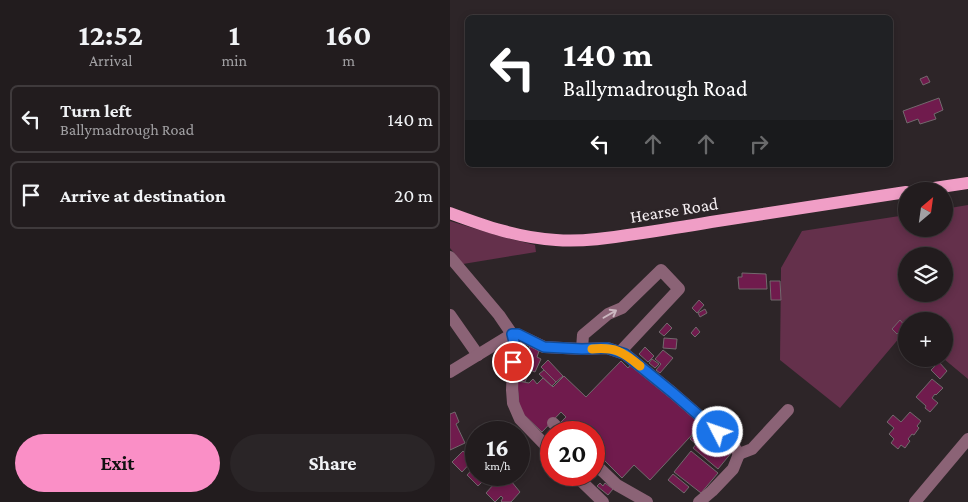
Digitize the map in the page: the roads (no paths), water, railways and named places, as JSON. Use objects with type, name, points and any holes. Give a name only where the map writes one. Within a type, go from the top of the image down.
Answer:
[{"type":"main road","points":[[953,185],[968,183]]},
{"type":"main road","name":"Hearse Road","points":[[450,214],[523,237],[581,240],[666,230],[898,193]]},
{"type":"street","points":[[450,257],[499,315],[512,334],[514,342],[513,403],[520,419],[540,440]]},
{"type":"street","points":[[582,349],[582,334],[608,314],[622,308],[661,270],[679,289],[620,352]]},
{"type":"street","points":[[450,315],[478,355]]},
{"type":"street","points":[[450,372],[512,334],[518,334],[544,347],[607,348],[625,354],[733,445],[739,454]]},
{"type":"street","points":[[739,454],[752,450],[788,410]]},
{"type":"street","points":[[915,502],[968,438]]},
{"type":"street","points":[[699,502],[733,469],[739,454]]},
{"type":"street","points":[[605,474],[617,485],[646,502]]},
{"type":"street","points":[[586,486],[603,502]]}]
